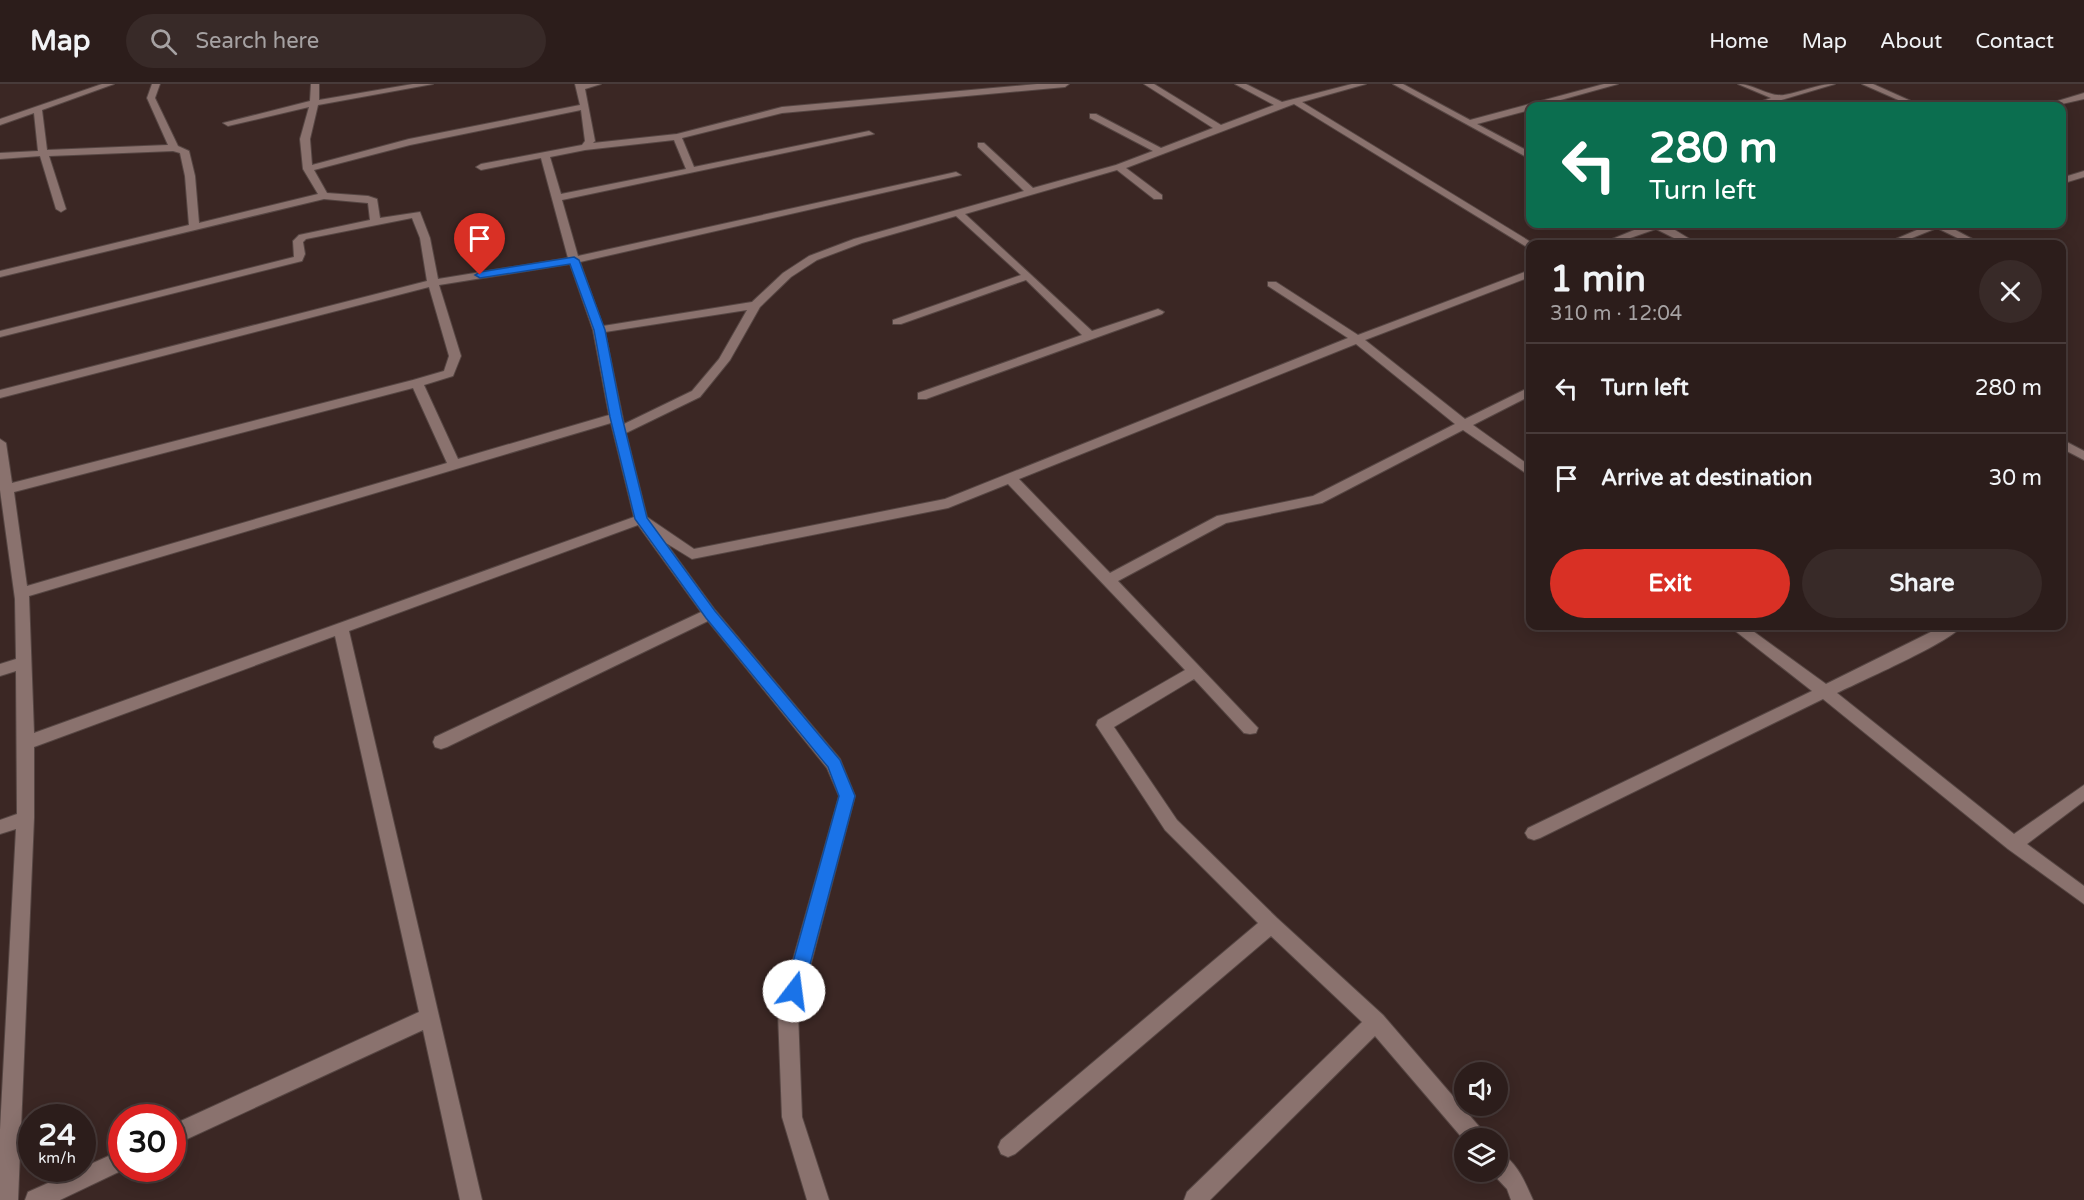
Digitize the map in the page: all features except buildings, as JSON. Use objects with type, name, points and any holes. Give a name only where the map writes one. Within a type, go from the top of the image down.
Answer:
[{"type":"street","points":[[0,122],[110,84]]},
{"type":"street","points":[[156,84],[151,98],[174,148]]},
{"type":"street","points":[[315,84],[314,103],[305,139],[308,169],[324,196]]},
{"type":"street","points":[[228,123],[314,103],[429,84]]},
{"type":"street","points":[[585,147],[590,141],[579,86],[597,84]]},
{"type":"street","points":[[951,84],[965,94]]},
{"type":"street","points":[[482,167],[585,147],[676,137],[782,110],[1065,84]]},
{"type":"street","points":[[1148,84],[1221,129]]},
{"type":"street","points":[[1239,84],[1281,105]]},
{"type":"street","points":[[620,431],[696,394],[724,360],[755,305],[787,275],[813,258],[858,241],[1119,167],[1281,105],[1362,84]]},
{"type":"street","points":[[1397,84],[1526,154]]},
{"type":"street","points":[[1548,102],[1614,84]]},
{"type":"street","points":[[1742,84],[1782,98]]},
{"type":"street","points":[[1768,102],[1831,84]]},
{"type":"street","points":[[1866,84],[1909,102]]},
{"type":"street","points":[[2060,102],[2084,96]]},
{"type":"street","points":[[1296,102],[1526,244]]},
{"type":"street","points":[[308,169],[409,142],[585,107]]},
{"type":"street","points":[[1470,123],[1526,108]]},
{"type":"street","points":[[38,110],[43,152],[61,209]]},
{"type":"street","points":[[1093,116],[1161,152]]},
{"type":"street","points":[[555,198],[868,134]]},
{"type":"street","points":[[676,137],[691,170]]},
{"type":"street","points":[[981,145],[1031,192]]},
{"type":"street","points":[[0,156],[43,152],[174,148],[184,151],[193,195],[194,227]]},
{"type":"street","points":[[544,156],[574,260],[599,330],[616,417],[641,519],[710,614],[834,764],[847,796],[788,1013],[792,1117],[818,1200]]},
{"type":"street","points":[[1119,167],[1158,197]]},
{"type":"street","points":[[2066,179],[2084,174]]},
{"type":"street","points":[[0,394],[433,283],[574,260],[956,175]]},
{"type":"street","points":[[0,274],[324,196],[373,201],[375,222]]},
{"type":"street","points":[[958,213],[1090,336]]},
{"type":"street","points":[[0,334],[298,259],[300,254],[298,241],[303,237],[416,214],[425,238],[433,283],[455,356],[449,374],[6,489]]},
{"type":"street","points":[[1615,240],[1647,228]]},
{"type":"street","points":[[1664,228],[1686,240]]},
{"type":"street","points":[[1899,240],[1928,228]]},
{"type":"street","points":[[1946,228],[1969,240]]},
{"type":"street","points":[[641,519],[692,554],[948,503],[1357,339],[1526,275]]},
{"type":"street","points":[[897,322],[1028,276]]},
{"type":"street","points":[[1272,284],[1357,339],[1463,424],[1526,469]]},
{"type":"street","points":[[599,330],[755,305]]},
{"type":"street","points":[[922,396],[1158,312]]},
{"type":"street","points":[[417,383],[454,465]]},
{"type":"street","points":[[1108,580],[1222,519],[1317,500],[1526,393]]},
{"type":"street","points":[[21,592],[616,417]]},
{"type":"street","points":[[0,443],[6,489],[6,528],[21,592],[26,743],[25,818],[7,1200]]},
{"type":"street","points":[[2066,446],[2084,456]]},
{"type":"street","points":[[1011,479],[1250,728]]},
{"type":"street","points":[[26,743],[641,519]]},
{"type":"street","points":[[441,742],[710,614]]},
{"type":"street","points":[[341,628],[471,1200]]},
{"type":"street","points":[[1741,630],[1824,692],[2014,844],[2084,896]]},
{"type":"street","points":[[1534,833],[1824,692],[1939,630]]},
{"type":"street","points":[[0,670],[24,662]]},
{"type":"street","points":[[1196,670],[1104,725],[1171,825],[1271,924],[1376,1022],[1467,1128]]},
{"type":"street","points":[[2014,844],[2084,792]]},
{"type":"street","points":[[0,827],[25,818]]},
{"type":"street","points":[[1008,1147],[1271,924]]},
{"type":"street","points":[[186,1130],[430,1017]]},
{"type":"street","points":[[1195,1200],[1376,1022]]},
{"type":"street","points":[[36,1200],[108,1167]]},
{"type":"street","points":[[1508,1175],[1522,1200]]},
{"type":"route","points":[[480,275],[574,260],[599,330],[616,417],[641,519],[710,614],[834,764],[847,796],[794,991]]}]
